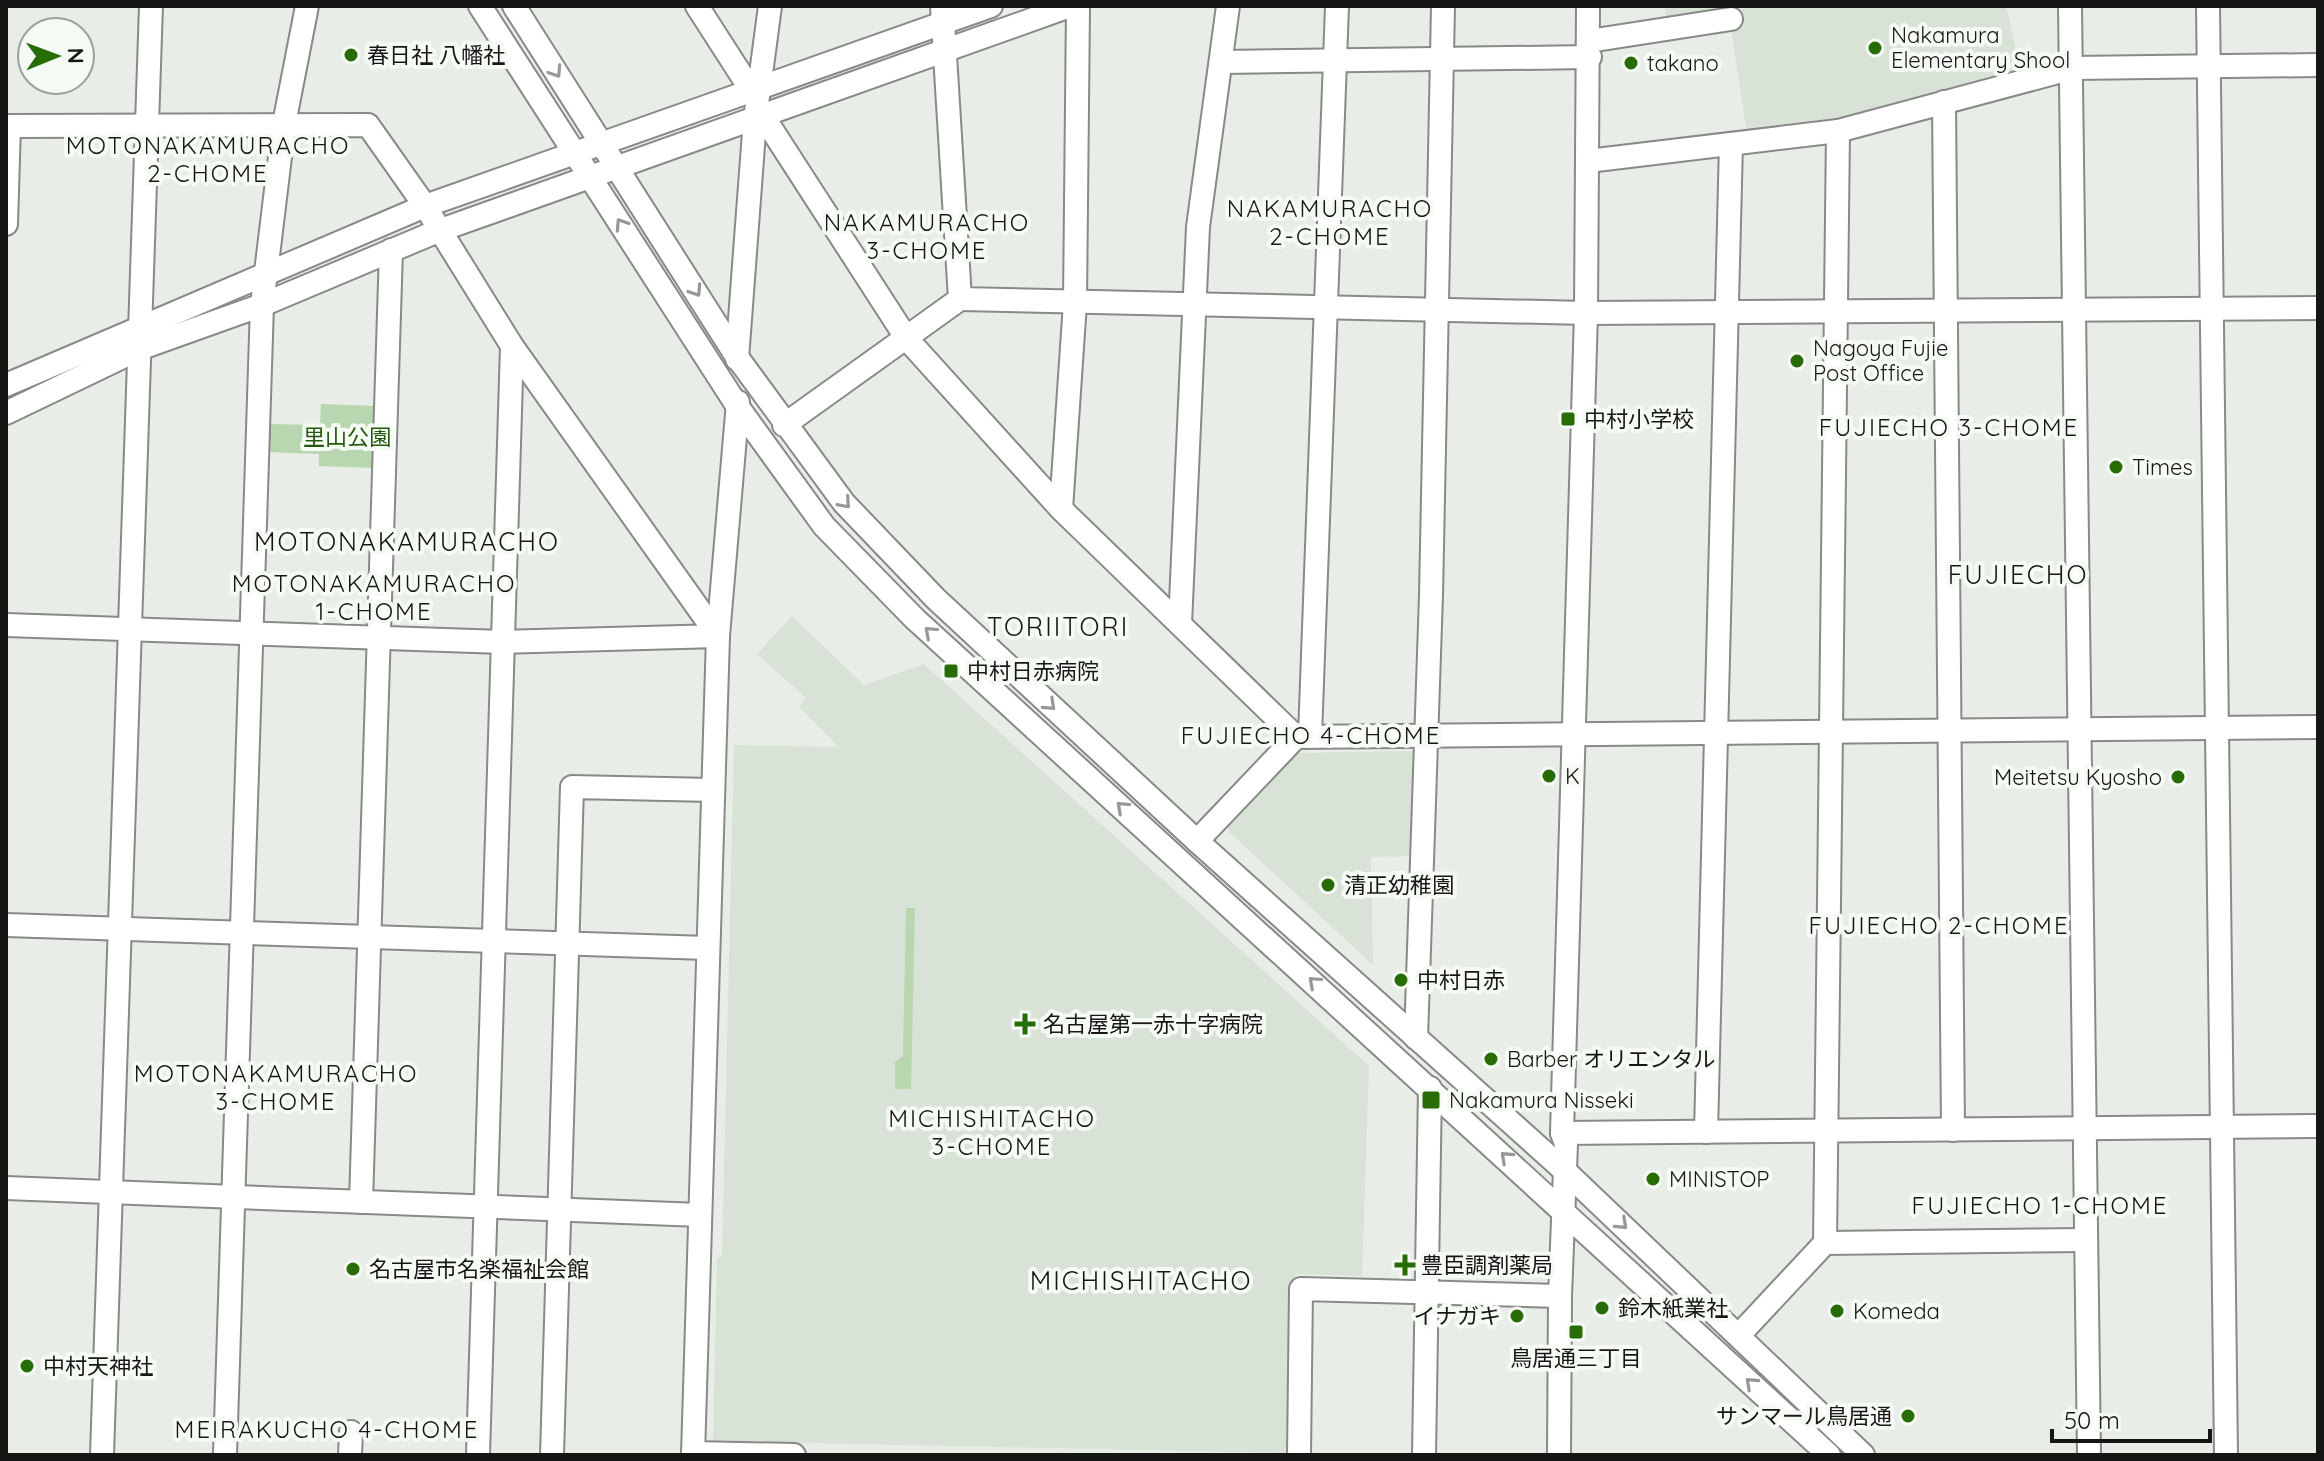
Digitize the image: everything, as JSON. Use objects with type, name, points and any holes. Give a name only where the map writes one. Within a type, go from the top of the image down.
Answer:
[{"type":"street","points":[[102,1455],[151,6]]},
{"type":"street","points":[[225,1455],[262,305],[284,124],[307,6]]},
{"type":"street","points":[[480,6],[738,407],[824,526],[915,619],[1829,1455]]},
{"type":"street","points":[[514,6],[737,357],[844,503],[936,599],[1197,841],[1565,1171],[1863,1455]]},
{"type":"street","points":[[697,6],[756,88]]},
{"type":"street","points":[[770,6],[756,88],[759,117],[737,357],[738,407],[718,636],[693,1454],[794,1455]]},
{"type":"street","points":[[6,413],[139,339],[265,276],[425,206],[578,154],[942,15],[991,6]]},
{"type":"street","points":[[6,385],[139,339],[262,305],[438,231],[1070,6]]},
{"type":"street","points":[[1061,509],[1075,303],[1078,6]]},
{"type":"street","points":[[1180,624],[1198,227],[1228,6]]},
{"type":"street","points":[[1197,841],[1303,736],[1327,308],[1337,6]]},
{"type":"street","points":[[1416,1038],[1427,735],[1443,6]]},
{"type":"street","points":[[1559,1455],[1560,1296],[1566,1144],[1562,1133],[1586,313],[1588,6]]},
{"type":"street","points":[[2070,6],[2089,1455]]},
{"type":"street","points":[[2208,6],[2226,1455]]},
{"type":"street","points":[[942,15],[960,299]]},
{"type":"street","points":[[1222,62],[1442,59],[1589,49],[1731,19]]},
{"type":"street","points":[[1588,161],[1838,131],[2073,68],[2318,65]]},
{"type":"street","points":[[1944,102],[1953,1130]]},
{"type":"street","points":[[759,117],[907,339],[1061,509],[1180,624],[1303,736],[2318,727]]},
{"type":"street","points":[[6,224],[8,126],[368,125],[425,206],[512,346],[718,636]]},
{"type":"street","points":[[1739,1335],[1825,1243],[1838,131]]},
{"type":"street","points":[[1706,1132],[1731,144]]},
{"type":"street","points":[[361,1202],[391,250]]},
{"type":"street","points":[[784,425],[960,299],[1435,312],[1835,313],[2318,308]]},
{"type":"street","points":[[478,1455],[512,346]]},
{"type":"street","points":[[6,625],[503,642],[718,636]]},
{"type":"street","points":[[552,1455],[572,787],[713,790]]},
{"type":"street","points":[[6,925],[707,948]]},
{"type":"street","points":[[1424,1455],[1430,1088]]},
{"type":"street","points":[[1562,1133],[2318,1126]]},
{"type":"street","points":[[6,1188],[700,1215]]},
{"type":"street","points":[[1825,1243],[2086,1240]]},
{"type":"street","points":[[1299,1455],[1301,1289],[1560,1296]]},
{"type":"street","points":[[350,1455],[351,1432]]},
{"type":"shaded area","name":"Nakamura Elementary Shool","points":[[1665,6],[2006,6],[2021,71],[1844,117],[1746,128],[1729,15],[1667,25]]},
{"type":"shaded area","name":"名古屋第一赤十字病院","points":[[792,616],[864,685],[924,664],[1369,1066],[1362,1276],[1295,1274],[1287,1453],[713,1441],[717,1259],[722,1256],[734,745],[839,747],[799,707],[806,698],[757,654]]},
{"type":"shaded area","name":"清正幼稚園","points":[[1411,751],[1415,754],[1414,856],[1371,857],[1373,965],[1229,832],[1229,824],[1296,753]]},
{"type":"green space","name":"里山公園","points":[[321,404],[376,406],[374,468],[319,466],[319,454],[267,452],[268,424],[320,425]]},
{"type":"green space","points":[[906,908],[915,908],[911,1089],[895,1089],[895,1062],[903,1056]]},
{"type":"place","name":"Nakamura Elementary Shool","points":[[1875,48]]},
{"type":"place","name":"春日社 八幡社","points":[[351,55]]},
{"type":"place","name":"takano","points":[[1631,63]]},
{"type":"place","name":"Nagoya Fujie Post Office","points":[[1797,361]]},
{"type":"place","name":"中村小学校","points":[[1568,419]]},
{"type":"place","name":"Times","points":[[2116,467]]},
{"type":"place","name":"中村日赤病院","points":[[951,671]]},
{"type":"place","name":"K","points":[[1549,776]]},
{"type":"place","name":"Meitetsu Kyosho","points":[[2178,777]]},
{"type":"place","name":"清正幼稚園","points":[[1328,885]]},
{"type":"place","name":"中村日赤","points":[[1401,980]]},
{"type":"place","name":"名古屋第一赤十字病院","points":[[1025,1024]]},
{"type":"place","name":"Barber オリエンタル","points":[[1491,1059]]},
{"type":"place","name":"Nakamura Nisseki","points":[[1431,1100]]},
{"type":"place","name":"MINISTOP","points":[[1653,1179]]},
{"type":"place","name":"豊臣調剤薬局","points":[[1405,1265]]},
{"type":"place","name":"名古屋市名楽福祉会館","points":[[353,1269]]},
{"type":"place","name":"鈴木紙業社","points":[[1602,1308]]},
{"type":"place","name":"Komeda","points":[[1837,1311]]},
{"type":"place","name":"イナガキ","points":[[1517,1316]]},
{"type":"place","name":"鳥居通三丁目","points":[[1576,1332]]},
{"type":"place","name":"中村天神社","points":[[27,1366]]},
{"type":"place","name":"サンマール鳥居通","points":[[1908,1416]]},
{"type":"district","name":"MOTONAKAMURACHO 2-CHOME","points":[[208,160]]},
{"type":"district","name":"NAKAMURACHO 2-CHOME","points":[[1330,223]]},
{"type":"district","name":"NAKAMURACHO 3-CHOME","points":[[927,237]]},
{"type":"district","name":"FUJIECHO 3-CHOME","points":[[1949,428]]},
{"type":"district","name":"MOTONAKAMURACHO","points":[[407,542]]},
{"type":"district","name":"FUJIECHO","points":[[2018,575]]},
{"type":"district","name":"MOTONAKAMURACHO 1-CHOME","points":[[374,598]]},
{"type":"district","name":"TORIITORI","points":[[1058,627]]},
{"type":"district","name":"FUJIECHO 4-CHOME","points":[[1311,736]]},
{"type":"district","name":"FUJIECHO 2-CHOME","points":[[1939,926]]},
{"type":"district","name":"MOTONAKAMURACHO 3-CHOME","points":[[276,1088]]},
{"type":"district","name":"MICHISHITACHO 3-CHOME","points":[[992,1133]]},
{"type":"district","name":"FUJIECHO 1-CHOME","points":[[2040,1206]]},
{"type":"district","name":"MICHISHITACHO","points":[[1141,1281]]},
{"type":"district","name":"MEIRAKUCHO 4-CHOME","points":[[327,1430]]}]
